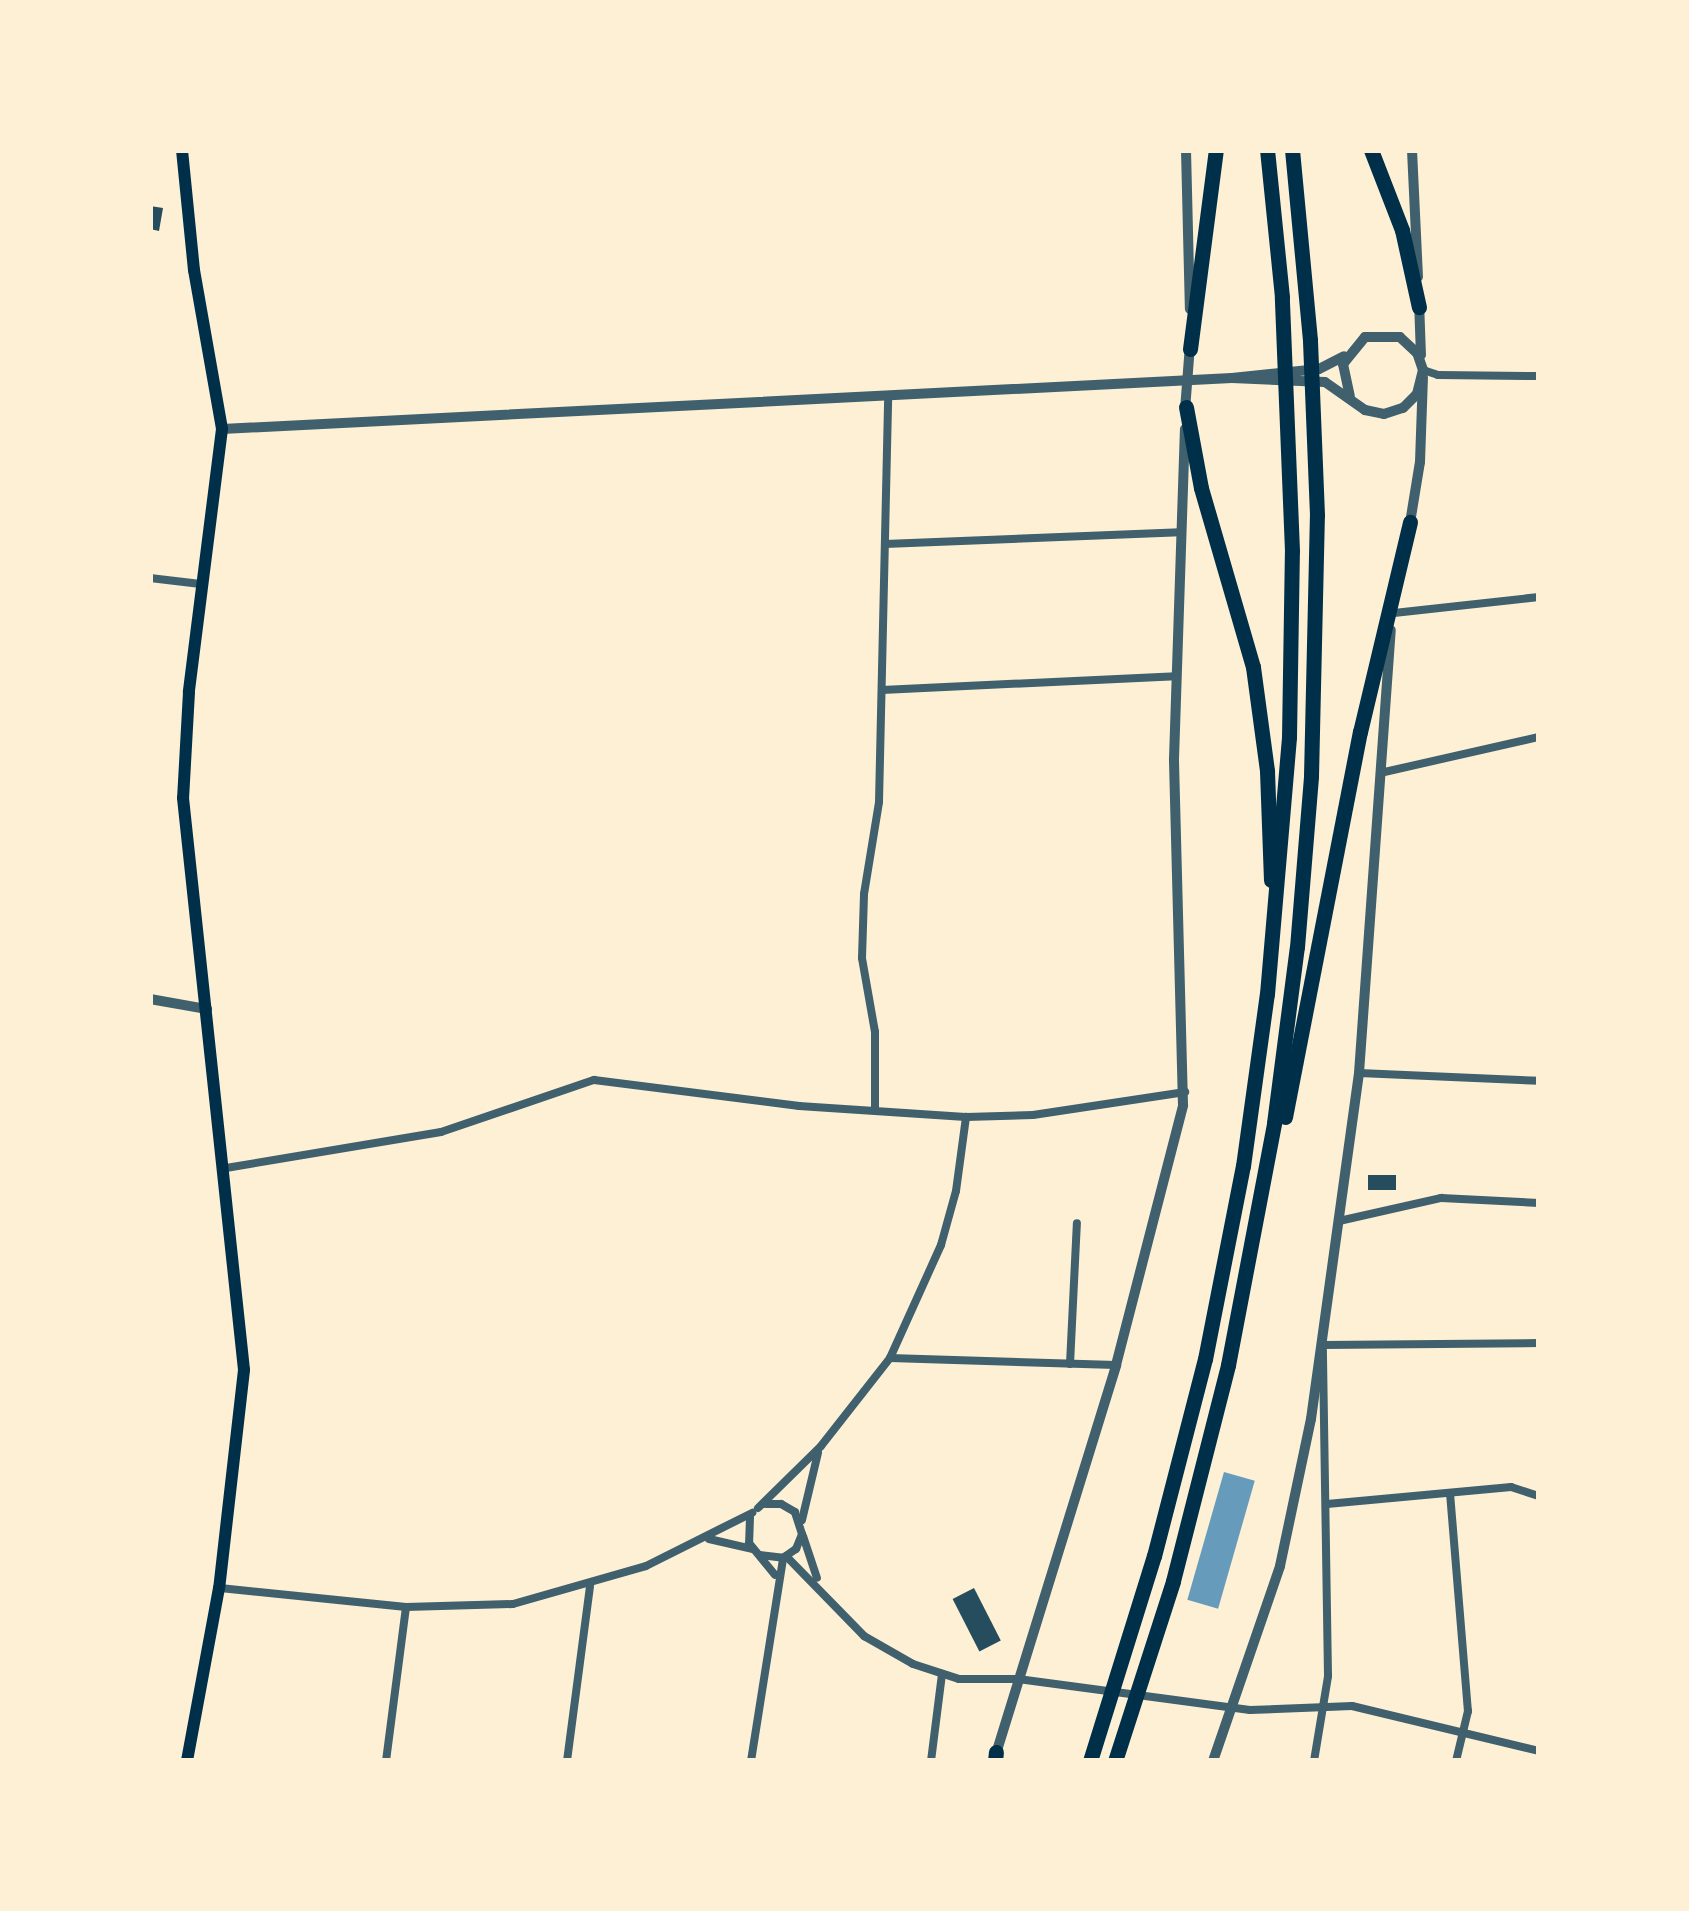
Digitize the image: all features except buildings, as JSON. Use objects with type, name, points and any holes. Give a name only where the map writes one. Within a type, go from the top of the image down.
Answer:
[{"type":"highway","points":[[1190,349],[1216,150]]},
{"type":"highway","points":[[1090,1761],[1154,1556],[1205,1359],[1248,1135],[1272,949],[1289,736],[1289,413],[1268,150]]},
{"type":"highway","points":[[1244,1295],[1286,1044],[1305,862],[1316,653],[1314,411],[1292,150]]},
{"type":"highway","points":[[1371,150],[1402,230],[1420,308]]},
{"type":"highway","points":[[1186,407],[1201,488],[1240,618],[1260,709],[1269,795],[1272,949]]},
{"type":"highway","points":[[1115,1761],[1183,1548],[1244,1295],[1293,1082],[1371,679],[1410,523]]},
{"type":"main road","points":[[182,150],[194,270],[222,429],[186,714],[183,798],[244,1370],[219,1588],[187,1761]]},
{"type":"street","points":[[995,1758],[1116,1365],[1185,1093],[1176,676],[1190,349],[1186,150]]},
{"type":"street","points":[[1213,1761],[1287,1542],[1323,1345],[1359,1073],[1394,613],[1410,523],[1422,370],[1411,150]]},
{"type":"street","points":[[222,429],[1232,378],[1323,368],[1365,337],[1388,334],[1410,344],[1422,370],[1411,402],[1394,412],[1365,410],[1319,380],[1232,378]]},
{"type":"street","points":[[1348,353],[1342,375],[1349,396]]},
{"type":"street","points":[[1422,370],[1438,375],[1539,376]]},
{"type":"street","points":[[875,1110],[875,1032],[862,958],[864,894],[879,802],[888,398]]},
{"type":"street","points":[[885,544],[1180,532]]},
{"type":"street","points":[[150,578],[203,584]]},
{"type":"street","points":[[1394,613],[1539,597]]},
{"type":"street","points":[[882,690],[1176,676]]},
{"type":"street","points":[[1380,773],[1539,737]]},
{"type":"street","points":[[150,998],[207,1009]]},
{"type":"street","points":[[1359,1073],[1539,1082]]},
{"type":"street","points":[[226,1168],[441,1132],[594,1080],[966,1117],[1033,1115],[1185,1093]]},
{"type":"street","points":[[219,1588],[406,1607],[513,1604],[590,1586],[702,1541],[755,1510],[821,1447],[890,1358],[941,1245],[956,1193],[966,1117]]},
{"type":"street","points":[[1339,1222],[1441,1198],[1539,1203]]},
{"type":"street","points":[[1070,1364],[1077,1223]]},
{"type":"street","points":[[1323,1345],[1539,1343]]},
{"type":"street","points":[[1314,1761],[1328,1676],[1323,1345]]},
{"type":"street","points":[[890,1358],[1116,1365]]},
{"type":"street","points":[[751,1761],[776,1577],[802,1530],[807,1485],[821,1447]]},
{"type":"street","points":[[1327,1504],[1511,1486],[1539,1496]]},
{"type":"street","points":[[1450,1493],[1468,1711],[1456,1761]]},
{"type":"street","points":[[755,1510],[781,1504],[795,1512],[820,1585]]},
{"type":"street","points":[[755,1510],[746,1528],[776,1577]]},
{"type":"street","points":[[702,1541],[726,1539],[785,1557],[820,1585],[863,1636],[943,1674],[982,1681],[1018,1679],[1232,1708],[1352,1706],[1539,1750]]},
{"type":"street","points":[[567,1761],[590,1586]]},
{"type":"street","points":[[386,1761],[406,1607]]},
{"type":"street","points":[[931,1761],[943,1674]]},
{"type":"water","points":[[1224,1472],[1255,1481],[1218,1609],[1187,1600]]}]
